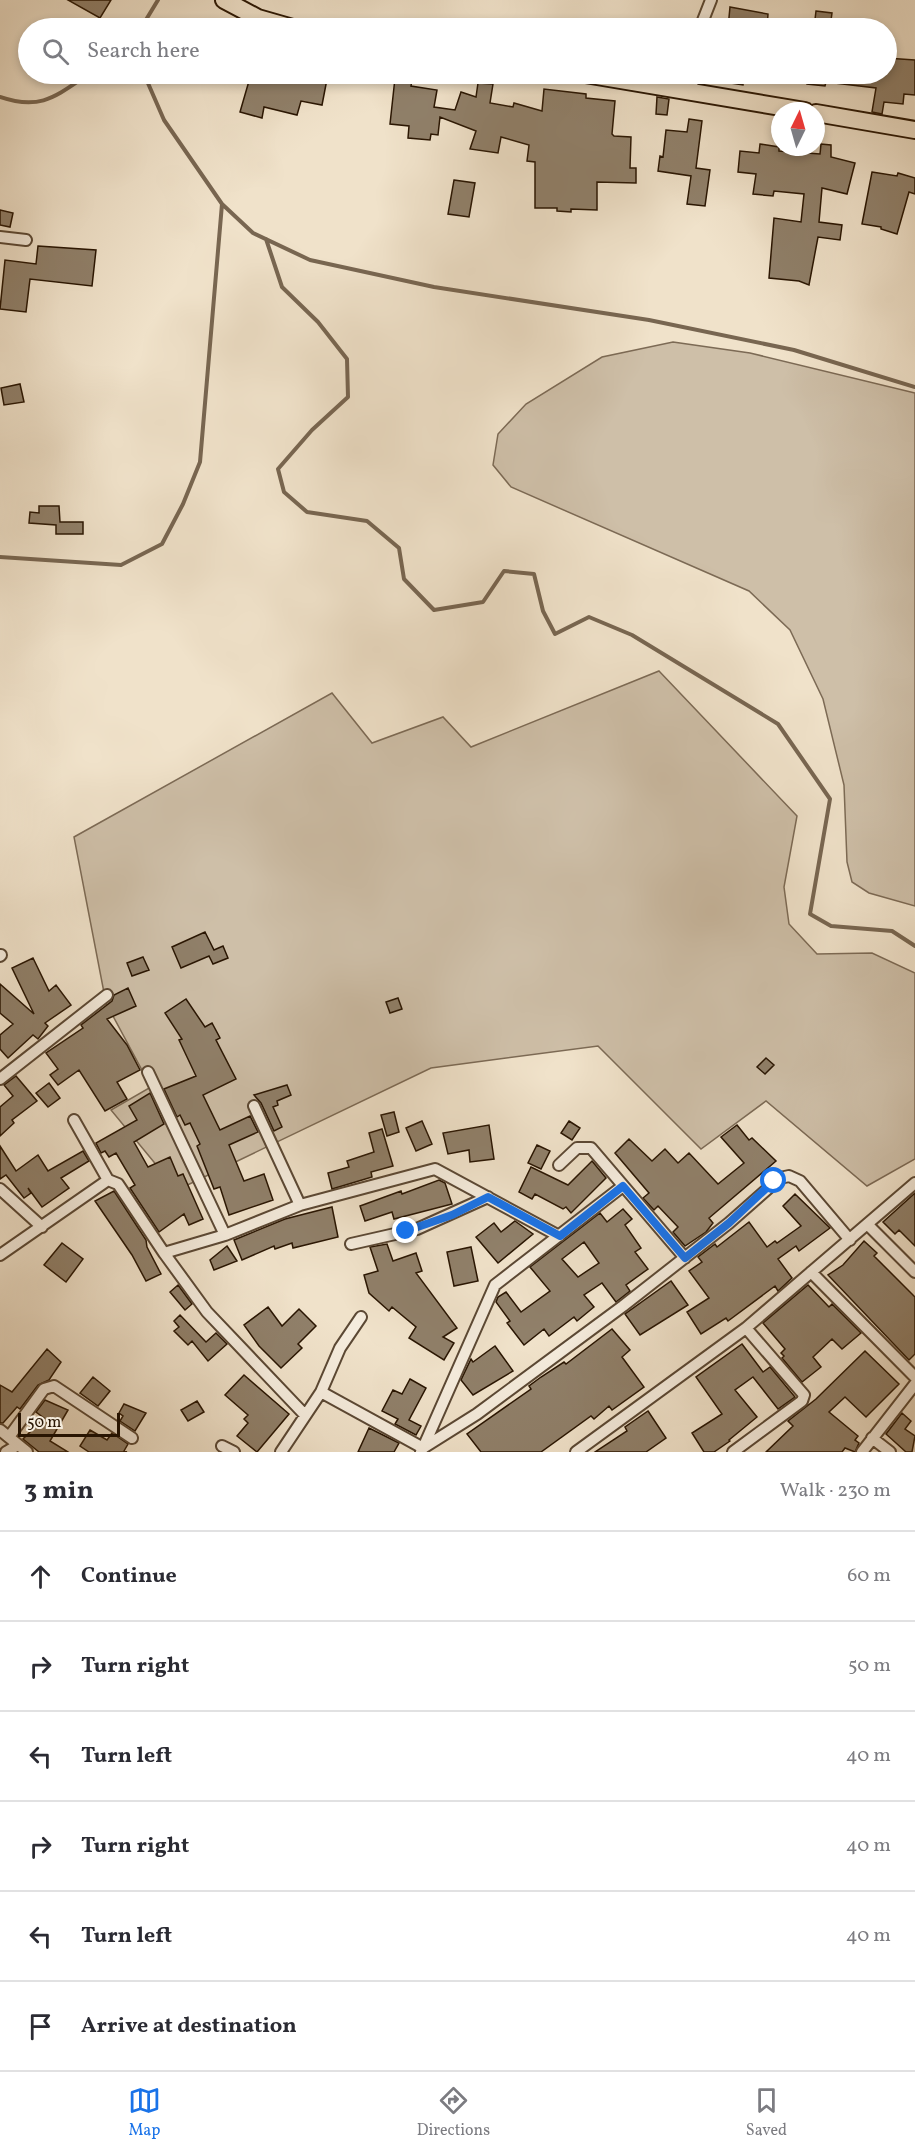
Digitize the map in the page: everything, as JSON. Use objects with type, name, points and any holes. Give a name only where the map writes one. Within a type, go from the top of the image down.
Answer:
[{"type":"main road","points":[[224,0],[258,18]]},
{"type":"main road","points":[[644,84],[771,105]]},
{"type":"main road","points":[[825,115],[915,130]]},
{"type":"street","points":[[704,18],[711,0]]},
{"type":"street","points":[[691,92],[692,84]]},
{"type":"street","points":[[0,237],[26,240]]},
{"type":"street","points":[[0,1079],[107,995]]},
{"type":"street","points":[[148,1072],[225,1235]]},
{"type":"street","points":[[254,1106],[300,1204]]},
{"type":"street","points":[[74,1120],[108,1180],[118,1184],[207,1311],[305,1415]]},
{"type":"street","points":[[559,1165],[577,1148],[586,1146],[594,1150],[685,1258]]},
{"type":"street","points":[[165,1253],[225,1235],[300,1204],[435,1168],[560,1236]]},
{"type":"street","points":[[422,1450],[486,1408],[685,1258],[729,1223],[774,1181],[785,1175],[800,1181],[850,1240]]},
{"type":"street","points":[[0,1255],[108,1180]]},
{"type":"street","points":[[576,1452],[746,1328],[915,1183]]},
{"type":"street","points":[[422,1450],[495,1285],[623,1186]]},
{"type":"street","points":[[0,1189],[42,1227]]},
{"type":"street","points":[[351,1244],[417,1229],[488,1197]]},
{"type":"street","points":[[868,1225],[915,1272]]},
{"type":"street","points":[[811,1272],[915,1377]]},
{"type":"street","points":[[281,1452],[321,1392],[340,1348],[361,1317]]},
{"type":"street","points":[[733,1452],[802,1401],[804,1395],[746,1328]]},
{"type":"street","points":[[862,1452],[915,1384]]},
{"type":"street","points":[[23,1448],[4,1433],[44,1389],[54,1386],[132,1438]]},
{"type":"street","points":[[321,1392],[422,1450]]},
{"type":"street","points":[[872,1438],[890,1452]]},
{"type":"street","points":[[222,1446],[234,1452]]},
{"type":"street","points":[[6,1452],[23,1448]]},
{"type":"shaded area","points":[[673,342],[750,353],[915,393],[915,906],[869,893],[852,882],[847,862],[844,785],[823,699],[790,630],[749,591],[511,487],[493,465],[498,434],[526,404],[602,357]]},
{"type":"shaded area","points":[[659,671],[797,816],[784,887],[789,924],[817,954],[872,953],[915,973],[915,1159],[867,1186],[766,1101],[701,1149],[598,1046],[431,1068],[177,1190],[111,1110],[151,1087],[106,1003],[74,837],[332,693],[372,743],[443,717],[471,747]]},
{"type":"building","points":[[68,0],[111,0],[100,18]]},
{"type":"building","points":[[730,7],[768,14],[768,18],[729,18]]},
{"type":"building","points":[[816,11],[832,13],[831,18],[815,18]]},
{"type":"building","points":[[897,59],[915,60],[915,95],[904,94],[903,104],[884,102],[882,114],[872,112],[876,88],[843,84],[897,84]]},
{"type":"building","points":[[248,84],[326,84],[322,105],[301,101],[297,115],[264,107],[262,118],[240,112]]},
{"type":"building","points":[[394,84],[411,84],[411,86],[437,90],[434,107],[455,110],[461,92],[476,97],[478,84],[493,84],[490,103],[513,107],[514,103],[542,111],[544,89],[586,94],[586,98],[615,101],[612,134],[631,137],[630,168],[636,168],[636,183],[597,182],[597,210],[571,209],[571,212],[557,211],[557,208],[535,208],[535,162],[527,161],[529,145],[501,137],[498,153],[470,149],[476,131],[440,117],[438,135],[431,134],[430,140],[408,138],[409,126],[390,124]]},
{"type":"building","points":[[657,97],[669,99],[667,115],[656,114]]},
{"type":"building","points":[[689,119],[702,121],[696,168],[710,170],[705,206],[687,204],[691,176],[658,171],[660,156],[663,157],[666,130],[687,132]]},
{"type":"building","points":[[760,144],[771,146],[771,156],[825,156],[825,144],[831,145],[831,157],[855,163],[847,194],[822,188],[819,222],[842,225],[840,240],[818,237],[809,285],[799,281],[769,278],[774,218],[801,222],[804,194],[774,191],[773,196],[753,194],[756,174],[738,172],[740,151],[759,153]]},
{"type":"building","points":[[872,172],[897,176],[898,173],[915,178],[915,194],[909,192],[897,234],[881,229],[881,227],[862,224]]},
{"type":"building","points":[[454,180],[475,183],[469,217],[448,214]]},
{"type":"building","points":[[0,210],[13,213],[10,227],[0,225]]},
{"type":"building","points":[[38,246],[96,250],[92,286],[30,279],[26,312],[0,309],[5,260],[36,264]]},
{"type":"building","points":[[20,384],[24,402],[4,405],[1,388]]},
{"type":"building","points":[[39,506],[59,506],[60,522],[83,522],[83,534],[56,534],[56,525],[29,523],[30,512],[39,513]]},
{"type":"building","points":[[205,932],[214,950],[223,946],[228,958],[213,964],[209,956],[181,968],[172,947]]},
{"type":"building","points":[[143,957],[149,970],[132,976],[127,963]]},
{"type":"building","points":[[33,958],[49,991],[56,985],[71,1005],[45,1023],[48,1026],[38,1039],[33,1035],[8,1058],[0,1049],[0,1035],[13,1024],[0,1013],[0,984],[34,1014],[12,968]]},
{"type":"building","points":[[128,988],[136,1006],[107,1019],[127,1045],[140,1070],[117,1082],[127,1099],[105,1111],[79,1070],[58,1085],[50,1075],[58,1069],[46,1053],[83,1028],[81,1025],[112,1001],[114,995]]},
{"type":"building","points":[[398,998],[402,1009],[390,1013],[386,1002]]},
{"type":"building","points":[[186,999],[205,1027],[212,1023],[220,1038],[216,1040],[236,1079],[203,1095],[220,1130],[250,1116],[258,1132],[229,1145],[244,1181],[264,1174],[273,1200],[229,1215],[220,1187],[214,1189],[197,1146],[200,1144],[190,1123],[185,1125],[180,1115],[177,1117],[164,1089],[196,1076],[179,1040],[182,1039],[165,1013]]},
{"type":"building","points":[[766,1058],[774,1065],[765,1074],[757,1067]]},
{"type":"building","points":[[16,1076],[37,1101],[12,1120],[14,1123],[0,1136],[0,1107],[13,1096],[4,1085]]},
{"type":"building","points":[[49,1083],[60,1098],[48,1107],[36,1093]]},
{"type":"building","points":[[287,1085],[291,1095],[277,1101],[278,1105],[273,1107],[282,1127],[274,1131],[261,1103],[254,1095]]},
{"type":"building","points":[[150,1093],[164,1124],[134,1142],[148,1167],[170,1157],[178,1176],[183,1174],[203,1219],[189,1225],[184,1214],[159,1232],[130,1188],[135,1185],[116,1153],[109,1157],[105,1151],[101,1153],[96,1143],[137,1120],[129,1106]]},
{"type":"building","points":[[394,1112],[399,1132],[387,1136],[381,1115]]},
{"type":"building","points":[[422,1121],[432,1144],[416,1151],[406,1128]]},
{"type":"building","points":[[569,1121],[580,1128],[572,1140],[561,1133]]},
{"type":"building","points":[[489,1125],[494,1159],[470,1162],[469,1150],[448,1154],[443,1133]]},
{"type":"building","points":[[737,1125],[749,1140],[752,1138],[776,1161],[709,1218],[713,1223],[706,1232],[685,1246],[673,1232],[678,1227],[658,1206],[654,1210],[643,1198],[649,1193],[615,1153],[629,1139],[652,1161],[665,1149],[678,1163],[689,1153],[718,1184],[744,1163],[721,1137]]},
{"type":"building","points":[[382,1129],[393,1166],[371,1172],[372,1177],[332,1189],[328,1173],[349,1167],[347,1161],[374,1152],[369,1133]]},
{"type":"building","points":[[537,1145],[550,1151],[541,1169],[528,1163]]},
{"type":"building","points":[[0,1146],[16,1171],[38,1155],[48,1171],[83,1151],[89,1161],[61,1178],[69,1188],[42,1207],[28,1188],[31,1193],[24,1198],[6,1175],[0,1179]]},
{"type":"building","points":[[592,1161],[606,1178],[571,1213],[566,1207],[563,1209],[535,1194],[532,1199],[519,1192],[531,1167],[568,1185]]},
{"type":"building","points":[[439,1180],[445,1183],[452,1204],[394,1219],[392,1212],[365,1221],[360,1206]]},
{"type":"building","points":[[114,1191],[146,1240],[147,1247],[161,1274],[146,1281],[132,1255],[95,1201]]},
{"type":"building","points":[[915,1193],[915,1246],[899,1230],[895,1234],[883,1222]]},
{"type":"building","points":[[795,1194],[830,1228],[799,1251],[796,1246],[778,1259],[792,1278],[778,1291],[775,1286],[728,1321],[726,1318],[701,1334],[687,1312],[709,1298],[689,1271],[702,1262],[698,1257],[715,1244],[717,1247],[749,1222],[767,1247],[775,1241],[777,1243],[801,1226],[783,1206]]},
{"type":"building","points":[[332,1207],[338,1237],[293,1248],[292,1243],[275,1249],[274,1246],[242,1260],[234,1240],[285,1219]]},
{"type":"building","points":[[623,1209],[632,1219],[625,1225],[641,1248],[635,1252],[648,1269],[626,1285],[630,1291],[616,1302],[602,1283],[584,1295],[594,1307],[577,1321],[574,1317],[549,1336],[544,1329],[524,1345],[507,1323],[510,1321],[496,1302],[498,1297],[506,1292],[521,1312],[550,1291],[530,1267],[600,1213],[607,1222]],"holes":[[[584,1242],[599,1263],[578,1277],[562,1259]]]},
{"type":"building","points":[[515,1221],[533,1234],[498,1263],[476,1237],[494,1223],[501,1232]]},
{"type":"building","points":[[864,1241],[877,1253],[874,1256],[915,1297],[915,1354],[909,1360],[828,1275],[843,1265]]},
{"type":"building","points":[[62,1243],[83,1259],[66,1282],[44,1265]]},
{"type":"building","points":[[387,1244],[393,1261],[416,1253],[422,1271],[416,1273],[457,1328],[443,1337],[454,1343],[444,1360],[409,1338],[416,1327],[392,1307],[389,1311],[369,1293],[364,1275],[378,1271],[370,1247]]},
{"type":"building","points":[[227,1246],[237,1261],[214,1270],[210,1260]]},
{"type":"building","points":[[471,1247],[478,1281],[454,1286],[447,1252]]},
{"type":"building","points":[[671,1281],[688,1305],[640,1335],[625,1314]]},
{"type":"building","points":[[178,1285],[192,1304],[185,1310],[170,1292]]},
{"type":"building","points":[[808,1285],[829,1307],[832,1304],[861,1333],[842,1349],[832,1339],[813,1357],[821,1367],[802,1382],[782,1358],[784,1356],[781,1353],[785,1349],[763,1323]]},
{"type":"building","points":[[268,1307],[282,1326],[299,1309],[316,1326],[298,1344],[302,1348],[281,1368],[259,1346],[244,1325]]},
{"type":"building","points":[[180,1315],[206,1342],[216,1333],[227,1344],[208,1361],[192,1341],[188,1345],[174,1331],[179,1327],[174,1321]]},
{"type":"building","points":[[612,1329],[630,1350],[622,1357],[644,1387],[612,1410],[609,1406],[594,1419],[591,1416],[541,1452],[481,1452],[467,1434],[531,1389],[529,1386],[541,1377],[564,1362],[566,1364]]},
{"type":"building","points":[[742,1344],[763,1372],[770,1367],[795,1397],[778,1409],[753,1377],[735,1390],[757,1417],[714,1452],[704,1452],[692,1433],[722,1414],[696,1377]]},
{"type":"building","points":[[495,1346],[513,1371],[473,1395],[461,1380],[471,1359],[473,1362]]},
{"type":"building","points":[[47,1349],[61,1362],[49,1380],[38,1385],[20,1409],[17,1407],[3,1423],[0,1423],[0,1385],[12,1392]]},
{"type":"building","points":[[865,1351],[899,1384],[866,1417],[845,1397],[829,1412],[858,1436],[855,1440],[859,1443],[855,1452],[845,1448],[842,1452],[766,1452],[793,1426],[788,1421],[816,1399]]},
{"type":"building","points":[[244,1375],[289,1414],[257,1452],[237,1436],[248,1423],[244,1419],[248,1415],[225,1395]]},
{"type":"building","points":[[93,1377],[110,1391],[98,1406],[80,1393]]},
{"type":"building","points":[[410,1379],[426,1388],[409,1420],[421,1426],[416,1435],[395,1424],[398,1419],[382,1411],[393,1390],[402,1394]]},
{"type":"building","points":[[45,1400],[68,1410],[50,1441],[68,1452],[39,1452],[23,1439],[44,1418],[36,1412]]},
{"type":"building","points":[[197,1401],[204,1412],[188,1421],[181,1410]]},
{"type":"building","points":[[124,1404],[146,1413],[135,1431],[120,1421],[123,1416],[119,1413]]},
{"type":"building","points":[[648,1411],[666,1438],[646,1452],[595,1452],[627,1431],[625,1427]]},
{"type":"building","points":[[902,1413],[911,1421],[905,1429],[915,1436],[912,1452],[906,1452],[886,1434]]},
{"type":"building","points":[[369,1428],[399,1443],[394,1452],[358,1452]]},
{"type":"building","points":[[90,1430],[107,1440],[112,1433],[128,1444],[124,1451],[127,1452],[89,1452],[80,1446]]},
{"type":"waterway","points":[[147,18],[158,0]]},
{"type":"waterway","points":[[0,97],[14,101],[37,102],[57,95],[74,84]]},
{"type":"waterway","points":[[0,557],[121,565],[162,544],[183,504],[200,462],[222,204],[164,120],[148,84]]},
{"type":"waterway","points":[[222,204],[253,233],[310,260],[434,287],[649,320],[794,350],[915,387]]},
{"type":"waterway","points":[[266,239],[282,287],[318,322],[347,359],[348,397],[312,430],[278,469],[284,492],[307,512],[367,521],[399,548],[404,579],[434,610],[483,602],[504,571],[534,574],[543,611],[555,634],[589,617],[632,635],[778,724],[830,799],[810,914],[831,926],[892,931],[915,946]]},
{"type":"route","points":[[406,1231],[452,1215],[488,1197],[560,1236],[623,1186],[685,1258],[729,1223],[774,1181]]}]
